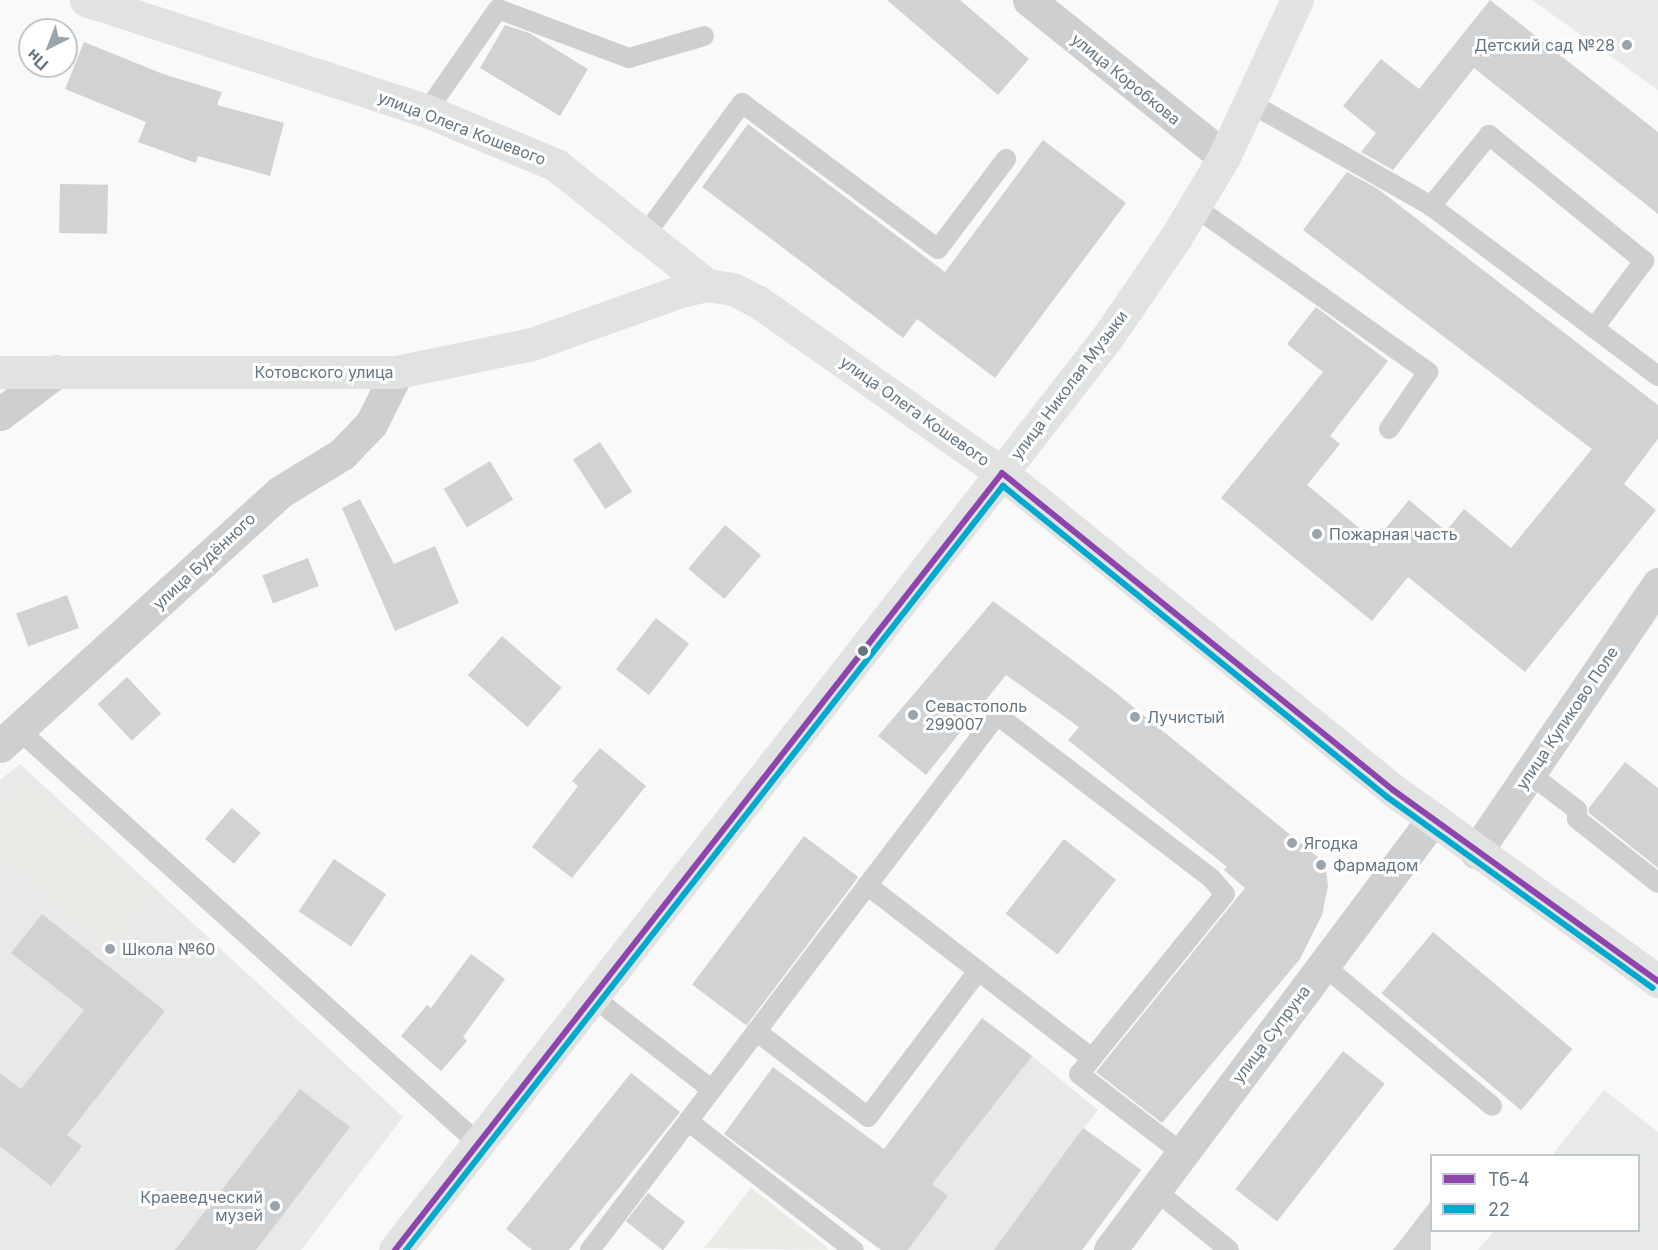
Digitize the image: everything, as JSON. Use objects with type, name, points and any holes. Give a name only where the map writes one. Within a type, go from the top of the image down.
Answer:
[{"type":"main road","name":"улица Олега Кошевого","points":[[86,0],[427,111],[556,165],[707,285],[733,289],[757,301],[1002,473],[1310,725],[1476,852],[1658,981]]},
{"type":"main road","name":"улица Николая Музыки","points":[[395,1250],[1109,335],[1195,207],[1224,157],[1297,0]]},
{"type":"main road","name":"Котовского улица","points":[[0,372],[397,372],[532,344],[707,285]]},
{"type":"street","name":"улица Коробкова","points":[[1029,0],[1224,157]]},
{"type":"street","points":[[0,414],[57,371]]},
{"type":"street","name":"улица Будённого","points":[[10,738],[280,492],[342,454],[371,424],[397,372]]},
{"type":"street","name":"улица Куликово Поле","points":[[1476,852],[1657,588]]},
{"type":"street","name":"улица Супруна","points":[[1110,1250],[1433,819]]},
{"type":"lane","points":[[427,111],[498,9],[629,58],[704,36]]},
{"type":"lane","points":[[645,235],[742,103],[938,249],[1006,159]]},
{"type":"lane","points":[[1250,103],[1431,206],[1658,376]]},
{"type":"lane","points":[[1431,206],[1490,135],[1644,261],[1594,328]]},
{"type":"lane","points":[[1195,207],[1428,372],[1389,429]]},
{"type":"lane","points":[[590,1250],[997,715],[1211,878],[1225,894],[1079,1074],[1182,1153]]},
{"type":"lane","points":[[10,738],[478,1143]]},
{"type":"lane","points":[[1529,773],[1577,810],[1577,819],[1658,883]]},
{"type":"lane","points":[[867,885],[1092,1058]]},
{"type":"lane","points":[[1323,965],[1492,1106]]},
{"type":"lane","points":[[756,1031],[868,1117],[978,970]]},
{"type":"lane","points":[[593,997],[712,1090]]},
{"type":"lane","points":[[688,1121],[849,1249]]},
{"type":"lane","points":[[1155,1190],[1229,1250]]},
{"type":"shaded area","name":"Детский сад №28","points":[[1532,0],[1658,0],[1658,90]]},
{"type":"shaded area","name":"Школа №60","points":[[20,764],[403,1117],[301,1250],[0,1250],[0,780]]},
{"type":"shaded area","points":[[22,778],[156,894],[107,950],[0,857],[0,803]]},
{"type":"shaded area","points":[[1032,1056],[1098,1110],[1084,1128],[1141,1170],[1082,1250],[908,1250],[948,1196],[885,1150]]},
{"type":"shaded area","points":[[1604,1090],[1658,1132],[1658,1250],[1478,1250],[1493,1232],[1640,1232],[1640,1154],[1553,1154]]},
{"type":"shaded area","points":[[751,1188],[828,1248],[827,1250],[704,1248]]},
{"type":"building","points":[[887,0],[960,0],[1029,59],[998,95]]},
{"type":"building","points":[[1490,0],[1658,132],[1658,214],[1474,68],[1393,170],[1361,152],[1376,133],[1343,106],[1381,59],[1419,89]]},
{"type":"building","points":[[505,25],[529,33],[588,69],[560,116],[480,68]]},
{"type":"building","points":[[84,42],[163,74],[222,92],[217,105],[284,123],[270,176],[198,156],[196,163],[138,142],[146,122],[65,89],[69,78],[78,78],[78,57]]},
{"type":"building","points":[[748,124],[945,272],[1043,140],[1126,203],[995,378],[917,319],[903,338],[702,187]]},
{"type":"building","points":[[1347,172],[1378,189],[1658,405],[1658,439],[1624,484],[1656,510],[1525,672],[1408,577],[1372,621],[1221,498],[1323,372],[1287,344],[1316,307],[1388,361],[1330,436],[1340,444],[1307,485],[1375,541],[1409,500],[1446,531],[1464,509],[1511,548],[1592,449],[1303,230]]},
{"type":"building","points":[[60,184],[108,185],[107,234],[59,233]]},
{"type":"building","points":[[600,442],[632,491],[605,509],[573,459]]},
{"type":"building","points":[[490,461],[513,500],[467,527],[444,489]]},
{"type":"building","points":[[360,499],[394,564],[435,546],[459,603],[395,631],[342,508]]},
{"type":"building","points":[[725,525],[761,555],[724,599],[688,569]]},
{"type":"building","points":[[308,558],[319,586],[273,604],[262,576]]},
{"type":"building","points":[[67,595],[79,628],[28,646],[16,613]]},
{"type":"building","points":[[993,601],[1110,688],[1325,863],[1328,886],[1322,915],[1300,959],[1162,1123],[1096,1072],[1245,888],[1224,870],[1227,867],[1068,740],[1079,727],[1006,675],[926,775],[878,736]]},
{"type":"building","points":[[656,618],[689,644],[649,695],[616,669]]},
{"type":"building","points":[[502,636],[562,688],[528,727],[468,675]]},
{"type":"building","points":[[127,677],[161,714],[132,741],[98,704]]},
{"type":"building","points":[[600,748],[646,786],[572,878],[532,847],[578,786],[572,781]]},
{"type":"building","points":[[1625,762],[1658,788],[1658,868],[1589,813],[1589,808]]},
{"type":"building","points":[[232,808],[261,833],[234,864],[205,839]]},
{"type":"building","points":[[804,836],[858,877],[746,1025],[692,985]]},
{"type":"building","points":[[1064,839],[1116,880],[1058,954],[1006,914]]},
{"type":"building","points":[[334,859],[386,894],[351,946],[299,911]]},
{"type":"building","points":[[42,914],[165,1011],[67,1135],[82,1146],[51,1186],[0,1146],[0,1073],[21,1089],[84,1010],[11,953]]},
{"type":"building","points":[[1433,932],[1572,1049],[1521,1110],[1382,993]]},
{"type":"building","points":[[471,954],[505,979],[463,1037],[467,1041],[441,1071],[401,1036],[427,1005],[431,1008]]},
{"type":"building","points":[[982,1018],[1032,1056],[932,1184],[948,1196],[908,1250],[881,1250],[724,1134],[773,1067],[884,1149]]},
{"type":"building","points":[[1343,1051],[1385,1084],[1277,1222],[1235,1189]]},
{"type":"building","points":[[631,1073],[680,1112],[569,1250],[532,1250],[506,1229]]},
{"type":"building","points":[[300,1089],[350,1127],[256,1250],[175,1250]]},
{"type":"building","points":[[1083,1128],[1141,1170],[1082,1250],[994,1250]]},
{"type":"building","points":[[648,1193],[685,1222],[662,1250],[626,1221]]},
{"type":"building","points":[[1430,1202],[1431,1250],[1393,1250]]},
{"type":"transit line","name":"Тб-4","points":[[395,1250],[1002,473],[1393,790],[1658,981]]},
{"type":"transit line","name":"22","points":[[406,1250],[1003,486],[1387,797],[1653,988]]},
{"type":"place","name":"Детский сад №28","points":[[1627,45]]},
{"type":"place","name":"Пожарная часть","points":[[1317,534]]},
{"type":"place","name":"Севастополь 299007","points":[[913,715]]},
{"type":"place","name":"Лучистый","points":[[1135,717]]},
{"type":"place","name":"Ягодка","points":[[1292,843]]},
{"type":"place","name":"Фармадом","points":[[1321,865]]},
{"type":"place","name":"Школа №60","points":[[110,949]]},
{"type":"place","name":"Краеведческий музей","points":[[275,1206]]}]
